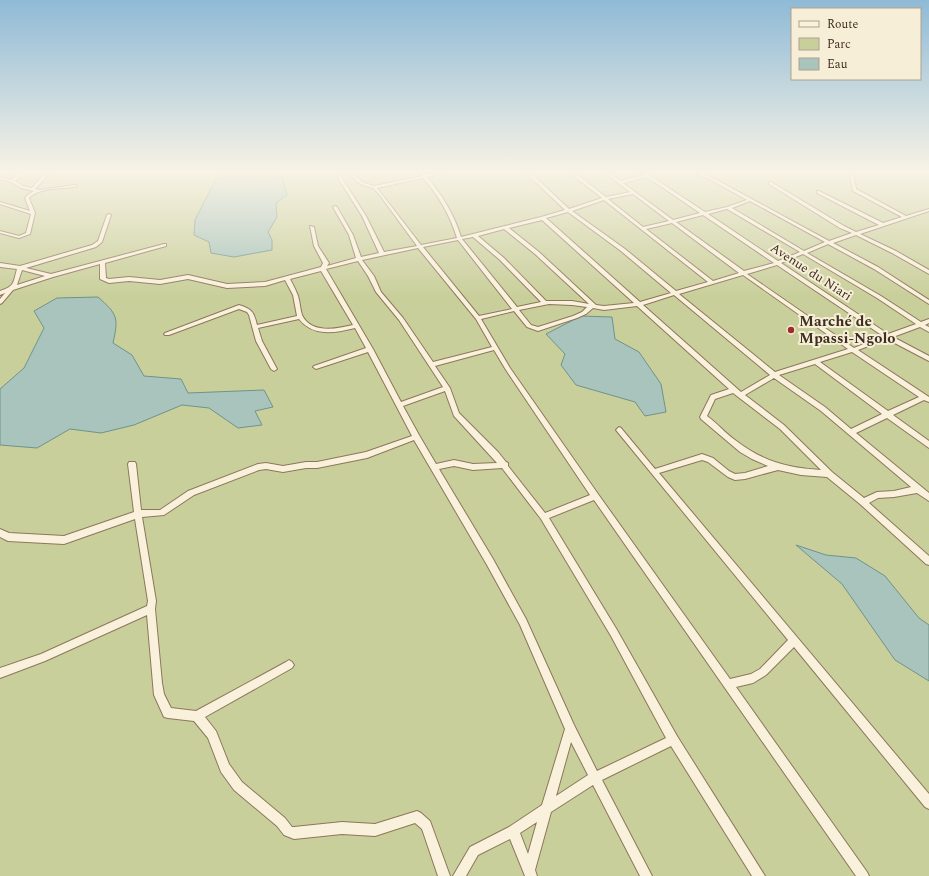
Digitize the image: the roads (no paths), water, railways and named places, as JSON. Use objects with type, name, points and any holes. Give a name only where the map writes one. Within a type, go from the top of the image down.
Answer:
[{"type":"street","points":[[0,232],[19,237],[25,236],[28,234],[33,214]]},
{"type":"street","points":[[339,214],[352,235],[359,259],[371,276],[379,292],[401,319],[447,388],[460,419],[505,465],[544,517],[614,633],[673,740],[759,876]]},
{"type":"street","points":[[363,214],[382,254]]},
{"type":"street","points":[[395,214],[478,318],[508,369],[595,496],[863,876]]},
{"type":"street","points":[[451,214],[455,222],[459,238],[529,326],[535,329],[584,314],[593,305]]},
{"type":"street","points":[[102,262],[104,279],[109,281],[129,279],[166,282],[188,277],[217,285],[246,286],[287,278],[359,259],[474,235],[556,214]]},
{"type":"street","points":[[573,214],[623,250],[774,375],[823,409],[929,498]]},
{"type":"street","points":[[625,214],[711,282]]},
{"type":"street","points":[[662,214],[852,350],[927,399]]},
{"type":"street","points":[[643,228],[701,214]]},
{"type":"street","name":"Avenue du Niari","points":[[701,214],[778,263],[888,337],[929,359]]},
{"type":"street","points":[[738,214],[879,296],[919,325],[929,330]]},
{"type":"street","points":[[775,214],[876,268],[929,302]]},
{"type":"street","points":[[822,214],[854,233],[894,252],[929,272]]},
{"type":"street","points":[[861,214],[883,225]]},
{"type":"street","points":[[899,214],[905,217]]},
{"type":"street","points":[[478,318],[516,308],[545,303],[558,302],[593,305],[604,308],[639,304],[778,263],[827,242],[917,214]]},
{"type":"street","points":[[20,268],[98,244],[109,215]]},
{"type":"street","points":[[543,218],[734,390],[782,427],[829,474],[929,561]]},
{"type":"street","points":[[312,227],[316,246],[326,263],[324,269],[370,349],[416,437],[490,562],[523,622],[570,729],[646,876]]},
{"type":"street","points":[[504,227],[537,253],[593,305]]},
{"type":"street","points":[[474,235],[502,259],[545,303]]},
{"type":"street","points":[[0,293],[10,291],[51,276],[164,245]]},
{"type":"street","points":[[0,265],[20,268],[51,276]]},
{"type":"street","points":[[0,302],[15,285],[20,268]]},
{"type":"street","points":[[287,278],[295,293],[301,317],[310,326],[325,331],[339,331],[357,326]]},
{"type":"street","points":[[167,334],[239,306],[249,311],[258,341],[274,369]]},
{"type":"street","points":[[255,327],[301,317]]},
{"type":"street","points":[[741,395],[787,369],[852,350],[929,321]]},
{"type":"street","points":[[431,365],[496,348]]},
{"type":"street","points":[[316,367],[370,349]]},
{"type":"street","points":[[816,361],[929,445]]},
{"type":"street","points":[[400,405],[447,388]]},
{"type":"street","points":[[734,390],[713,397],[703,417],[733,442],[775,468],[803,473],[829,474]]},
{"type":"street","points":[[851,432],[888,414],[927,399]]},
{"type":"street","points":[[619,430],[929,803]]},
{"type":"street","points":[[0,534],[18,538],[64,540],[138,514],[161,513],[191,492],[258,467],[266,466],[283,470],[300,465],[322,464],[381,451],[416,437]]},
{"type":"street","points":[[654,472],[702,457],[709,459],[728,474],[737,477],[775,468]]},
{"type":"street","points":[[434,467],[454,463],[473,467],[505,465]]},
{"type":"street","points":[[132,464],[138,514],[152,602],[151,609],[157,683],[168,713],[197,716],[289,665]]},
{"type":"street","points":[[863,502],[877,495],[894,494],[919,489]]},
{"type":"street","points":[[544,517],[595,496]]},
{"type":"street","points":[[0,673],[42,658],[151,609]]},
{"type":"street","points":[[728,684],[753,678],[763,672],[794,640]]},
{"type":"street","points":[[197,716],[212,735],[229,775],[238,786],[282,822],[288,831],[294,834],[342,828],[375,830],[417,817],[426,825],[444,876]]},
{"type":"street","points":[[530,873],[570,729]]},
{"type":"street","points":[[459,876],[474,851],[513,831],[594,778],[673,740]]},
{"type":"street","points":[[513,831],[530,873]]},
{"type":"water","points":[[198,214],[277,214],[277,217],[268,232],[272,240],[272,250],[234,257],[211,253],[209,242],[194,235],[195,220]]},
{"type":"water","points":[[98,297],[113,312],[115,317],[116,327],[113,343],[132,355],[144,376],[181,379],[188,393],[264,390],[273,407],[255,411],[262,425],[238,428],[209,408],[182,405],[134,425],[101,433],[70,429],[37,448],[0,445],[0,389],[24,368],[44,328],[34,311],[57,298]]},
{"type":"water","points":[[581,316],[612,317],[615,339],[639,352],[661,384],[666,412],[645,416],[635,402],[576,385],[561,365],[565,354],[546,334]]},
{"type":"water","points":[[796,545],[826,555],[856,558],[885,576],[919,618],[929,625],[929,681],[895,660],[842,584]]},
{"type":"place","name":"Marché de Mpassi-Ngolo","points":[[791,330]]}]
